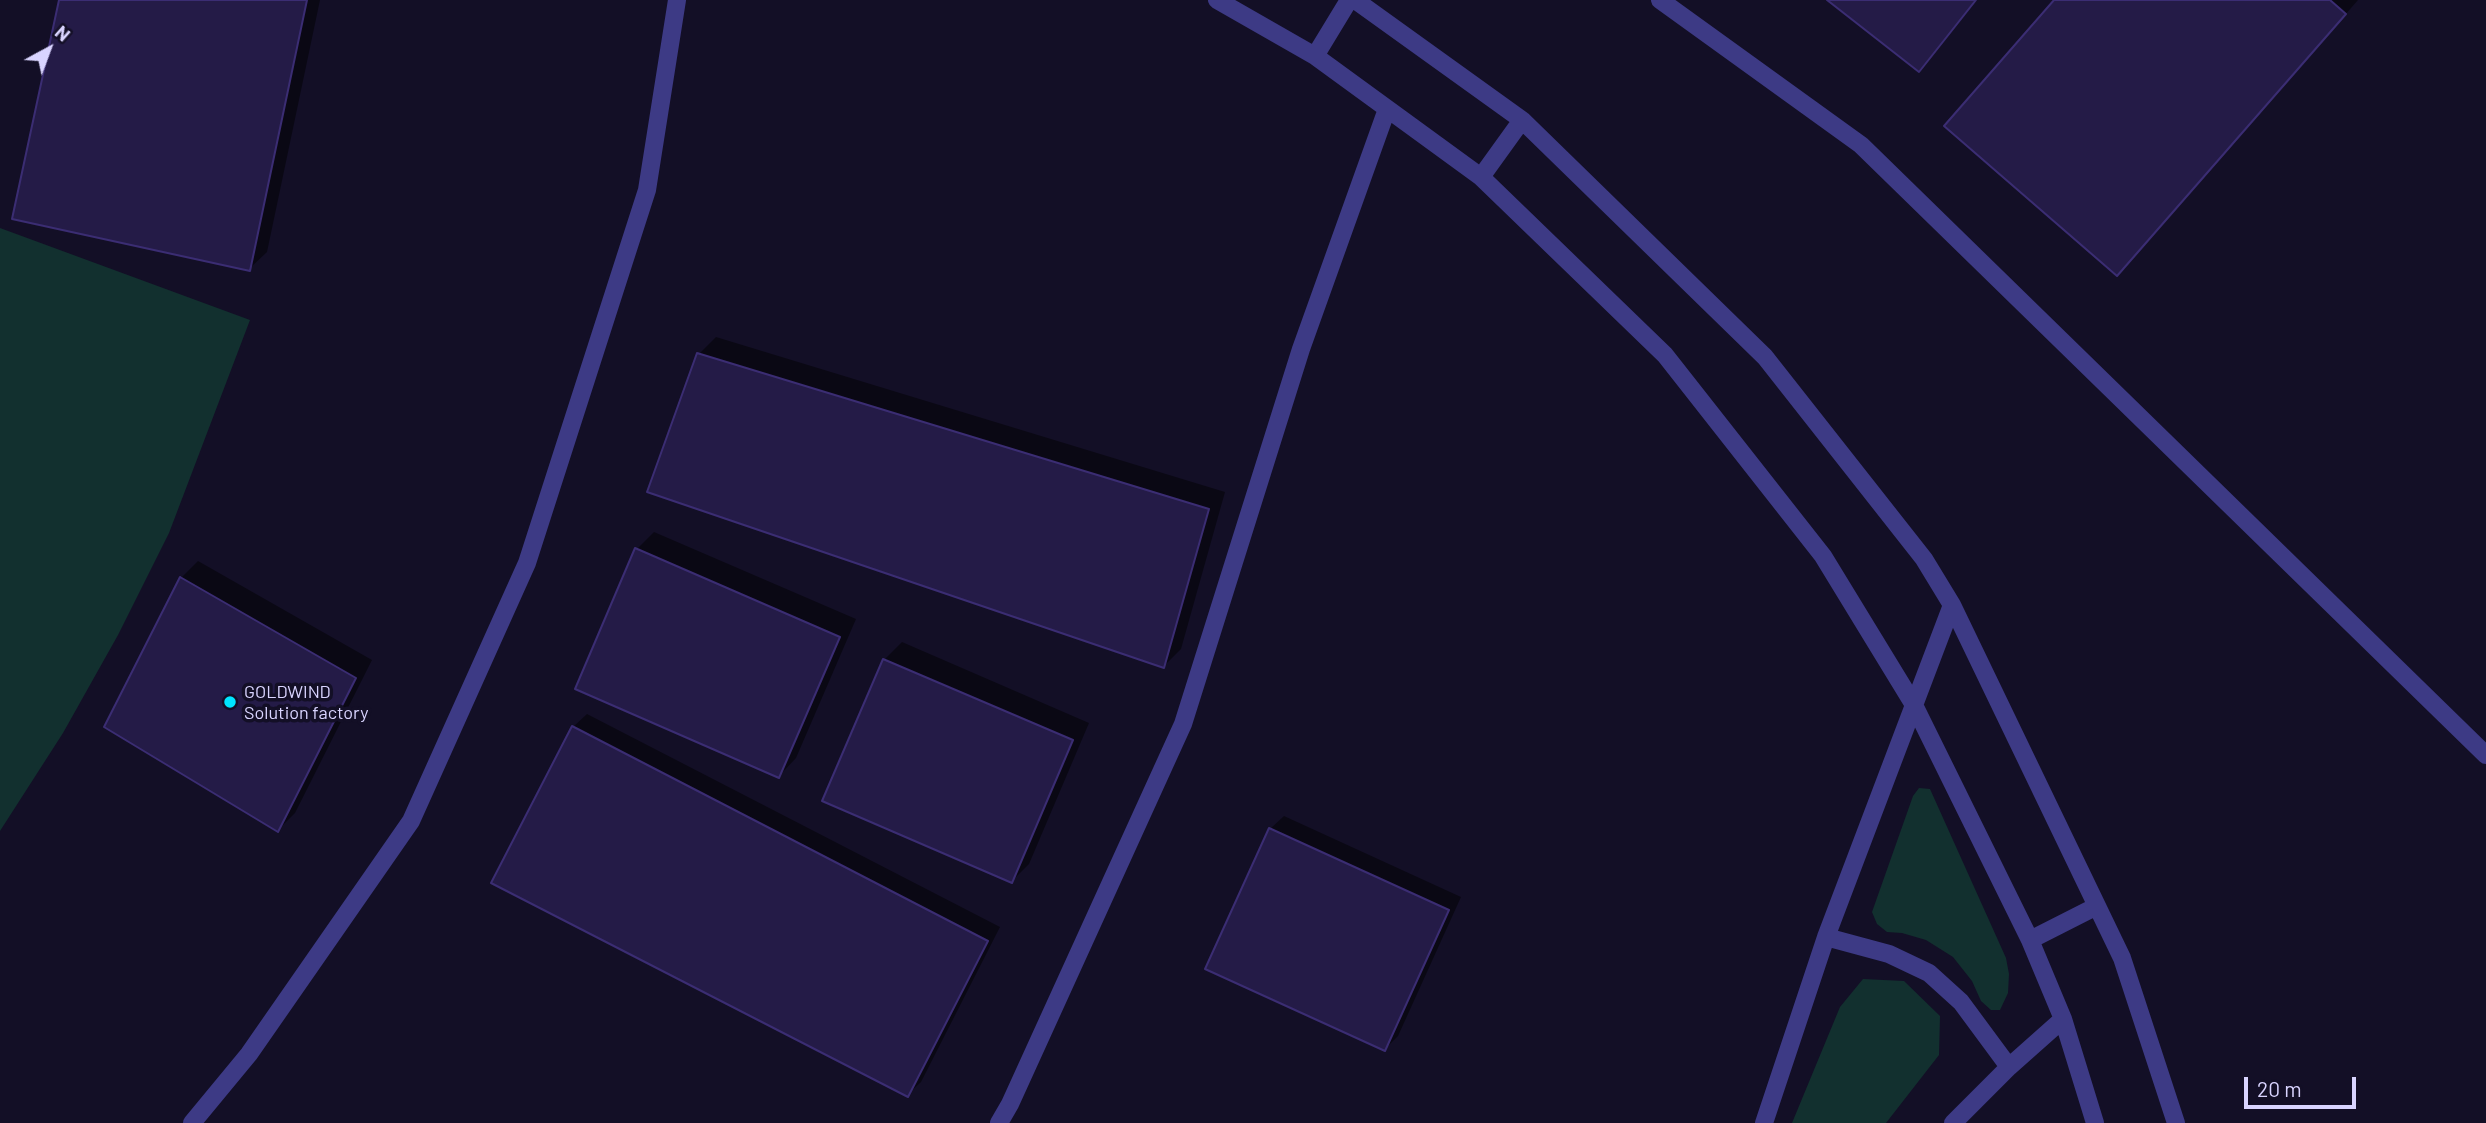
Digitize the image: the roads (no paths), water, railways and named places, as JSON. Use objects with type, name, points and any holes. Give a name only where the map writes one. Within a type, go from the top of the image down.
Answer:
[{"type":"lane","points":[[192,1123],[249,1054],[411,821],[527,563],[648,190],[677,0]]},
{"type":"lane","points":[[1217,0],[1315,56],[1481,177],[1665,355],[1823,556],[1914,705],[2029,940],[2063,1019],[2095,1123]]},
{"type":"lane","points":[[1315,56],[1349,0]]},
{"type":"lane","points":[[1355,0],[1522,120],[1765,357],[1924,559],[1952,605],[2122,958],[2176,1123]]},
{"type":"lane","points":[[1660,0],[1861,145],[2486,755]]},
{"type":"lane","points":[[999,1123],[1183,724],[1301,349],[1387,109]]},
{"type":"lane","points":[[1481,177],[1522,120]]},
{"type":"lane","points":[[1764,1123],[1826,937],[1952,605]]},
{"type":"lane","points":[[2029,940],[2097,905]]},
{"type":"lane","points":[[1826,937],[1889,954],[1929,973],[1961,1002],[2009,1067]]},
{"type":"lane","points":[[1954,1123],[2009,1067],[2063,1019]]},
{"type":"place","name":"GOLDWIND Solution factory","points":[[230,702]]}]
